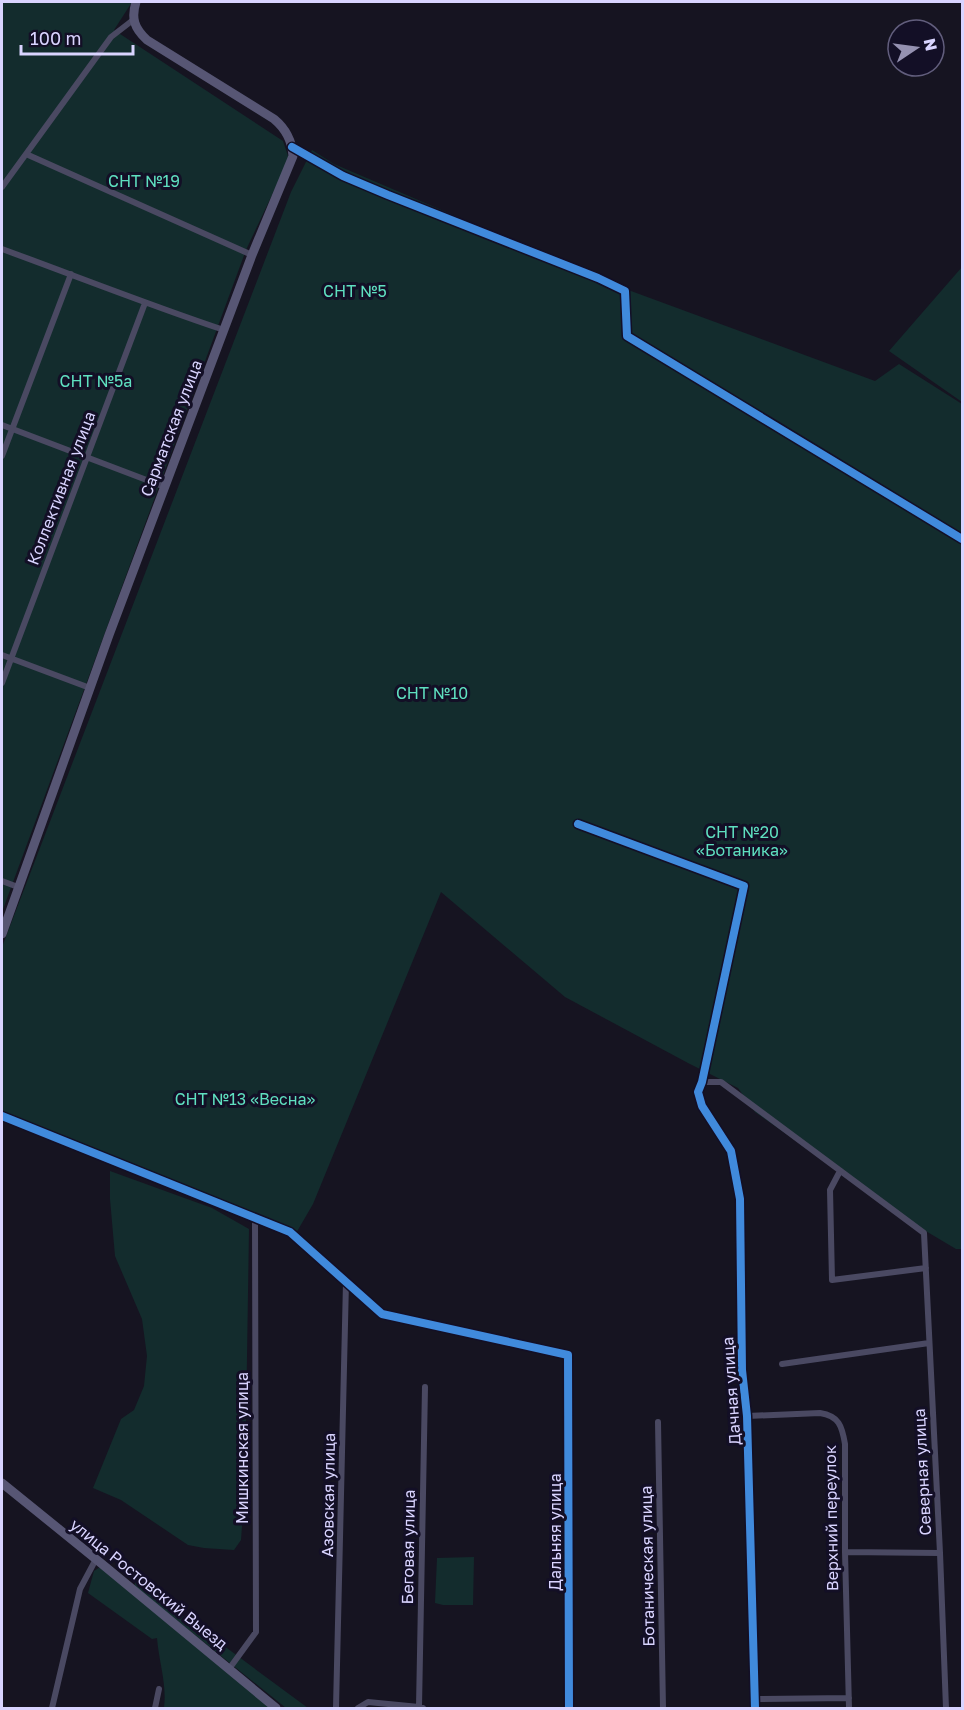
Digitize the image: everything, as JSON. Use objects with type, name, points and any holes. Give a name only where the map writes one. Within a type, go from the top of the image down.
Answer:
[{"type":"main road","points":[[136,2],[133,20],[140,34],[274,119],[285,130],[292,147]]},
{"type":"main road","name":"Сарматская улица","points":[[2,934],[165,487],[252,255],[290,164],[292,147]]},
{"type":"main road","name":"улица Ростовский Выезд","points":[[2,1483],[276,1708]]},
{"type":"street","points":[[2,187],[111,37],[133,20]]},
{"type":"street","points":[[292,147],[343,176],[598,278],[625,291],[627,336],[963,539]]},
{"type":"street","points":[[26,154],[252,255]]},
{"type":"street","points":[[2,249],[224,330]]},
{"type":"street","points":[[2,456],[71,274]]},
{"type":"street","name":"Коллективная улица","points":[[2,683],[145,303]]},
{"type":"street","points":[[2,425],[165,487]]},
{"type":"street","points":[[2,655],[90,688]]},
{"type":"street","name":"Дачная улица","points":[[578,824],[744,886],[698,1092],[702,1106],[731,1151],[740,1199],[741,1347],[747,1416],[755,1708]]},
{"type":"street","points":[[2,881],[18,887]]},
{"type":"street","points":[[702,1082],[721,1082],[840,1171],[830,1190],[832,1280],[926,1268]]},
{"type":"street","points":[[2,1116],[290,1232],[346,1282]]},
{"type":"street","name":"Северная улица","points":[[840,1171],[924,1233],[946,1708]]},
{"type":"street","name":"Мишкинская улица","points":[[229,1669],[256,1632],[255,1219]]},
{"type":"street","name":"Дальняя улица","points":[[346,1282],[382,1314],[568,1355],[569,1708]]},
{"type":"street","name":"Азовская улица","points":[[336,1708],[346,1282]]},
{"type":"street","points":[[782,1364],[929,1343]]},
{"type":"street","name":"Беговая улица","points":[[421,1708],[425,1387]]},
{"type":"street","name":"Верхний переулок","points":[[747,1416],[820,1413],[830,1415],[837,1420],[842,1430],[845,1444],[849,1708]]},
{"type":"street","name":"Ботаническая улица","points":[[658,1422],[663,1708]]},
{"type":"street","points":[[845,1552],[940,1553]]},
{"type":"street","points":[[52,1708],[80,1589],[96,1559]]},
{"type":"street","points":[[155,1708],[159,1689]]},
{"type":"street","points":[[755,1699],[849,1698]]},
{"type":"street","points":[[358,1708],[368,1702],[421,1708]]},
{"type":"green space","points":[[2,2],[132,2],[114,30],[283,141],[289,159],[246,250],[2,912]]},
{"type":"green space","points":[[312,150],[334,164],[631,291],[875,381],[899,364],[962,404],[962,1249],[956,1249],[919,1227],[755,1112],[738,1088],[565,997],[441,892],[313,1204],[295,1235],[2,1116],[2,947],[291,192]]},
{"type":"green space","points":[[962,267],[962,402],[889,351]]},
{"type":"green space","points":[[110,1171],[212,1208],[249,1229],[245,1485],[241,1540],[234,1550],[188,1545],[121,1500],[93,1488],[121,1419],[134,1410],[144,1386],[147,1356],[142,1319],[115,1256]]},
{"type":"green space","points":[[474,1557],[473,1605],[435,1603],[437,1558]]},
{"type":"green space","points":[[100,1567],[272,1708],[164,1708],[164,1682],[157,1638],[152,1639],[88,1593],[94,1571]]},
{"type":"green space","points":[[136,1581],[308,1708],[286,1708],[134,1586]]},
{"type":"cycle path","points":[[292,147],[343,176],[598,278],[625,291],[627,336],[962,539]]},
{"type":"cycle path","points":[[578,824],[744,886],[698,1092],[702,1106],[731,1151],[740,1199],[742,1370],[747,1416],[755,1708]]},
{"type":"cycle path","points":[[2,1116],[290,1232],[382,1314],[568,1355],[569,1708]]},
{"type":"park label","name":"СНТ №19","points":[[144,181]]},
{"type":"park label","name":"СНТ №5","points":[[355,291]]},
{"type":"park label","name":"СНТ №5а","points":[[96,381]]},
{"type":"park label","name":"СНТ №10","points":[[432,693]]},
{"type":"park label","name":"СНТ №20 «Ботаника»","points":[[742,841]]},
{"type":"park label","name":"СНТ №13 «Весна»","points":[[245,1099]]}]
